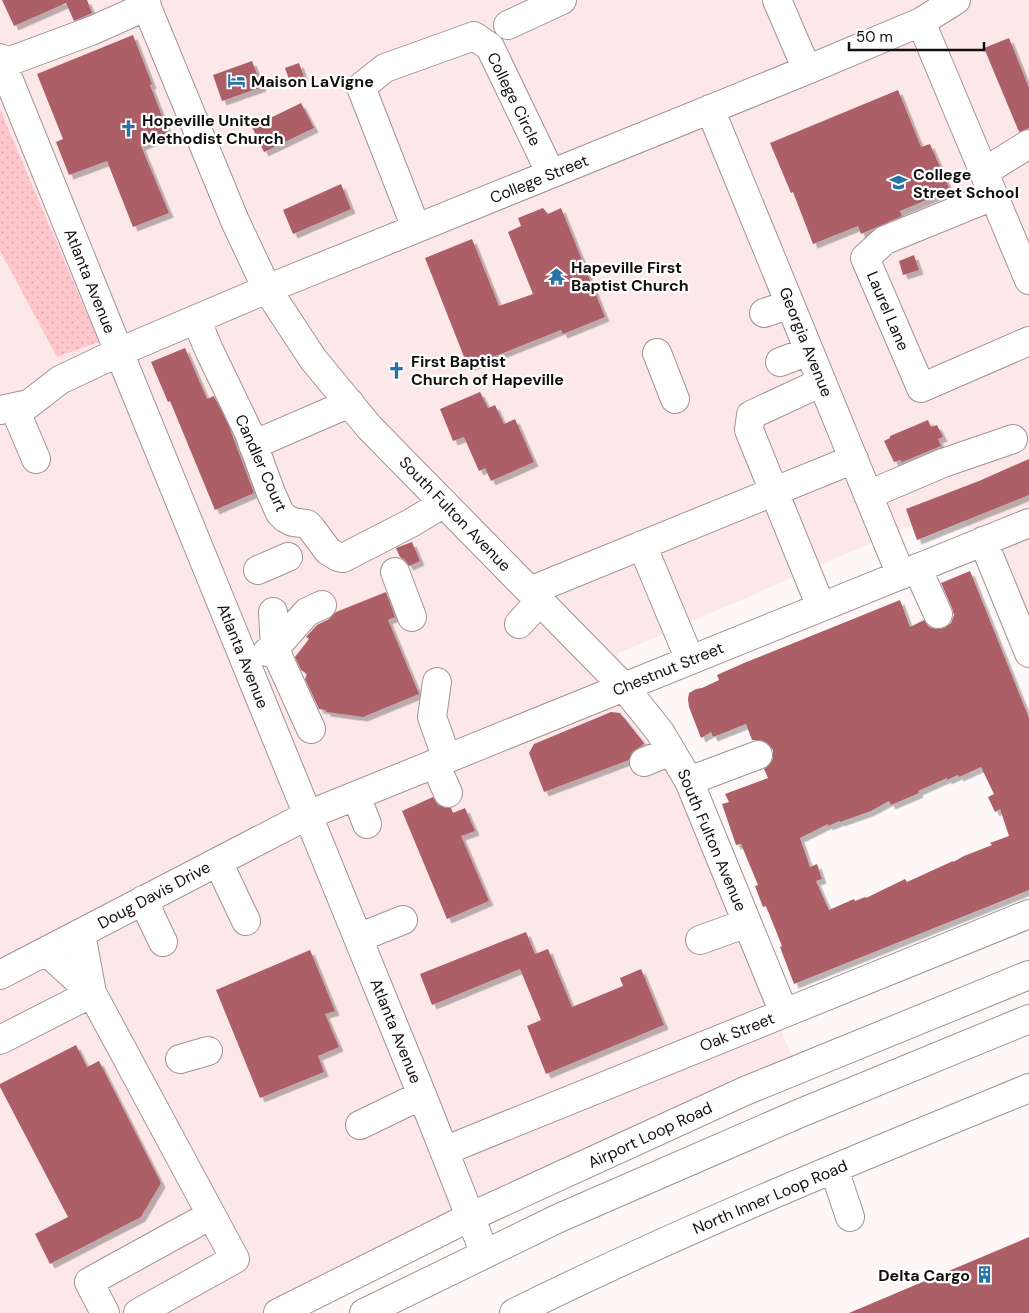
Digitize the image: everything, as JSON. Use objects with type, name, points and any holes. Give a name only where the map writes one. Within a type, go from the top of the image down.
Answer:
[{"type":"street","points":[[777,0],[807,70]]},
{"type":"street","name":"College Street","points":[[7,408],[29,404],[60,380],[119,352],[416,228],[607,140],[648,125],[710,109],[807,70],[836,49],[921,22],[956,0]]},
{"type":"street","points":[[508,25],[553,4]]},
{"type":"street","points":[[1,61],[91,31],[151,8]]},
{"type":"street","name":"South Fulton Avenue","points":[[151,8],[179,60],[235,221],[267,289],[313,359],[369,427],[624,687],[660,732],[689,781],[784,1013]]},
{"type":"street","points":[[921,22],[1029,280]]},
{"type":"street","name":"College Circle","points":[[416,228],[361,87],[385,68],[474,36],[490,47],[562,161]]},
{"type":"street","name":"Atlanta Avenue","points":[[1,61],[358,938],[407,1040],[422,1095],[485,1254]]},
{"type":"street","name":"Georgia Avenue","points":[[710,109],[868,495],[909,572],[938,614]]},
{"type":"street","points":[[988,184],[1029,144]]},
{"type":"street","name":"Laurel Lane","points":[[988,184],[885,240],[865,258],[921,388],[1029,341]]},
{"type":"street","points":[[764,313],[790,304]]},
{"type":"street","name":"Candler Court","points":[[196,319],[253,445],[280,513],[293,522],[307,524],[328,551],[343,558],[444,503]]},
{"type":"street","points":[[780,362],[809,350]]},
{"type":"street","points":[[657,353],[675,399]]},
{"type":"street","points":[[821,607],[749,430],[751,415],[822,382]]},
{"type":"street","points":[[253,445],[350,403]]},
{"type":"street","points":[[7,408],[36,459]]},
{"type":"street","points":[[868,495],[943,463],[1013,439]]},
{"type":"street","points":[[519,624],[535,596],[642,545],[854,459]]},
{"type":"street","name":"Chestnut Street","points":[[308,815],[441,761],[497,749],[624,687],[1029,523]]},
{"type":"street","points":[[983,541],[1029,653]]},
{"type":"street","points":[[642,545],[690,660]]},
{"type":"street","points":[[258,570],[288,558]]},
{"type":"street","points":[[395,572],[412,617]]},
{"type":"street","points":[[245,662],[275,648],[307,612],[322,605]]},
{"type":"street","points":[[273,612],[275,648],[310,729]]},
{"type":"street","points":[[437,682],[441,713],[441,761],[448,793]]},
{"type":"street","points":[[644,762],[671,751]]},
{"type":"street","points":[[689,781],[758,755]]},
{"type":"street","points":[[356,796],[367,824]]},
{"type":"street","name":"Doug Davis Drive","points":[[0,975],[308,815]]},
{"type":"street","points":[[218,862],[246,921]]},
{"type":"street","points":[[143,900],[162,942]]},
{"type":"street","name":"Oak Street","points":[[444,1151],[1029,914]]},
{"type":"street","points":[[358,938],[403,920]]},
{"type":"street","points":[[700,940],[747,923]]},
{"type":"street","points":[[81,934],[92,992],[235,1259],[138,1313]]},
{"type":"street","points":[[47,952],[92,992]]},
{"type":"street","name":"Airport Loop Road","points":[[278,1313],[470,1217],[745,1091],[1029,975]]},
{"type":"street","points":[[0,1040],[92,992]]},
{"type":"street","points":[[364,1313],[559,1218],[798,1114],[1029,1020]]},
{"type":"street","points":[[180,1059],[208,1051]]},
{"type":"street","name":"North Inner Loop Road","points":[[530,1309],[619,1262],[834,1169],[1029,1088]]},
{"type":"street","points":[[360,1125],[422,1095]]},
{"type":"street","points":[[834,1169],[850,1218]]},
{"type":"street","points":[[105,1313],[89,1282],[211,1215]]},
{"type":"shaded area","points":[[0,0],[1029,0],[1029,666],[959,505],[617,654],[801,1077],[284,1313],[0,1313],[0,251],[57,356],[99,342],[0,109]]},
{"type":"shaded area","points":[[0,109],[99,342],[57,357],[0,251]]},
{"type":"building","points":[[2,0],[87,0],[92,13],[74,21],[66,3],[14,26]]},
{"type":"building","name":"Hopeville United Methodist Church","points":[[133,35],[169,134],[141,146],[169,213],[133,227],[107,161],[69,175],[56,142],[63,139],[37,74]]},
{"type":"building","points":[[1009,38],[1029,88],[1029,128],[1019,132],[984,48]]},
{"type":"building","name":"Maison LaVigne","points":[[252,61],[262,87],[222,101],[213,75]]},
{"type":"building","points":[[299,63],[304,77],[290,82],[285,68]]},
{"type":"building","points":[[898,90],[921,147],[930,144],[950,190],[900,211],[902,216],[861,234],[858,226],[813,244],[793,192],[791,193],[770,143]]},
{"type":"building","points":[[301,103],[314,128],[264,152],[252,127]]},
{"type":"building","points":[[341,184],[351,209],[293,234],[283,210]]},
{"type":"building","name":"Hapeville First Baptist Church","points":[[543,208],[548,214],[561,208],[605,317],[563,334],[561,330],[468,367],[425,258],[472,239],[499,306],[533,294],[508,232],[521,226],[518,218]]},
{"type":"building","points":[[914,255],[919,270],[903,275],[899,261]]},
{"type":"building","points":[[185,348],[207,399],[214,396],[228,424],[254,493],[215,510],[170,401],[168,402],[151,362]]},
{"type":"building","points":[[480,392],[488,408],[495,405],[504,424],[515,419],[534,462],[491,481],[485,468],[479,471],[464,437],[453,441],[440,409]]},
{"type":"building","points":[[928,420],[931,427],[937,425],[943,437],[938,439],[941,446],[902,462],[900,460],[894,462],[884,441],[890,438],[890,436]]},
{"type":"building","points":[[1029,459],[1029,495],[917,540],[906,509],[979,481]]},
{"type":"building","points":[[412,542],[420,561],[409,566],[400,557],[396,548]]},
{"type":"building","points":[[970,571],[1029,718],[1029,890],[794,984],[780,947],[782,946],[766,906],[763,907],[755,886],[758,885],[741,844],[736,845],[722,804],[729,802],[725,794],[768,778],[764,769],[773,758],[773,750],[767,743],[760,740],[752,740],[746,724],[713,737],[711,732],[701,738],[689,707],[689,693],[719,680],[717,675],[744,663],[900,600],[910,627],[924,620],[929,627],[936,629],[944,628],[951,623],[954,615],[941,583]],"holes":[[[981,767],[994,794],[988,797],[995,812],[1000,809],[1009,836],[907,882],[905,879],[866,898],[855,901],[854,899],[829,910],[816,881],[822,879],[817,864],[810,867],[800,838],[828,824],[828,826],[871,811],[889,801],[891,805],[947,778],[947,780],[958,775],[959,777]]]},
{"type":"building","points":[[386,592],[395,617],[388,620],[419,694],[363,717],[326,712],[326,710],[319,709],[305,679],[307,674],[301,670],[295,657],[309,639],[306,637],[317,625],[329,619],[336,612]]},
{"type":"building","points":[[611,712],[620,713],[644,743],[643,745],[632,752],[629,760],[544,792],[529,753],[534,744]]},
{"type":"building","points":[[433,797],[438,805],[451,808],[453,813],[465,808],[475,831],[461,836],[489,901],[447,919],[402,811]]},
{"type":"building","points":[[526,932],[535,954],[548,949],[572,1007],[623,986],[620,978],[641,969],[664,1025],[546,1074],[527,1026],[541,1020],[520,969],[432,1005],[420,974]]},
{"type":"building","points":[[310,950],[335,1011],[325,1014],[339,1047],[318,1056],[324,1072],[260,1098],[216,990]]},
{"type":"building","points":[[76,1045],[87,1067],[99,1061],[161,1183],[141,1217],[50,1264],[35,1234],[68,1217],[0,1084]]},
{"type":"building","name":"Delta Cargo","points":[[1029,1237],[1029,1313],[849,1313]]},
{"type":"place","name":"Maison LaVigne","points":[[237,81]]},
{"type":"place","name":"Hopeville United Methodist Church","points":[[128,129]]},
{"type":"place","name":"College Street School","points":[[899,183]]},
{"type":"place","name":"Hapeville First Baptist Church","points":[[557,276]]},
{"type":"place","name":"First Baptist Church of Hapeville","points":[[397,370]]},
{"type":"place","name":"Delta Cargo","points":[[984,1275]]}]
